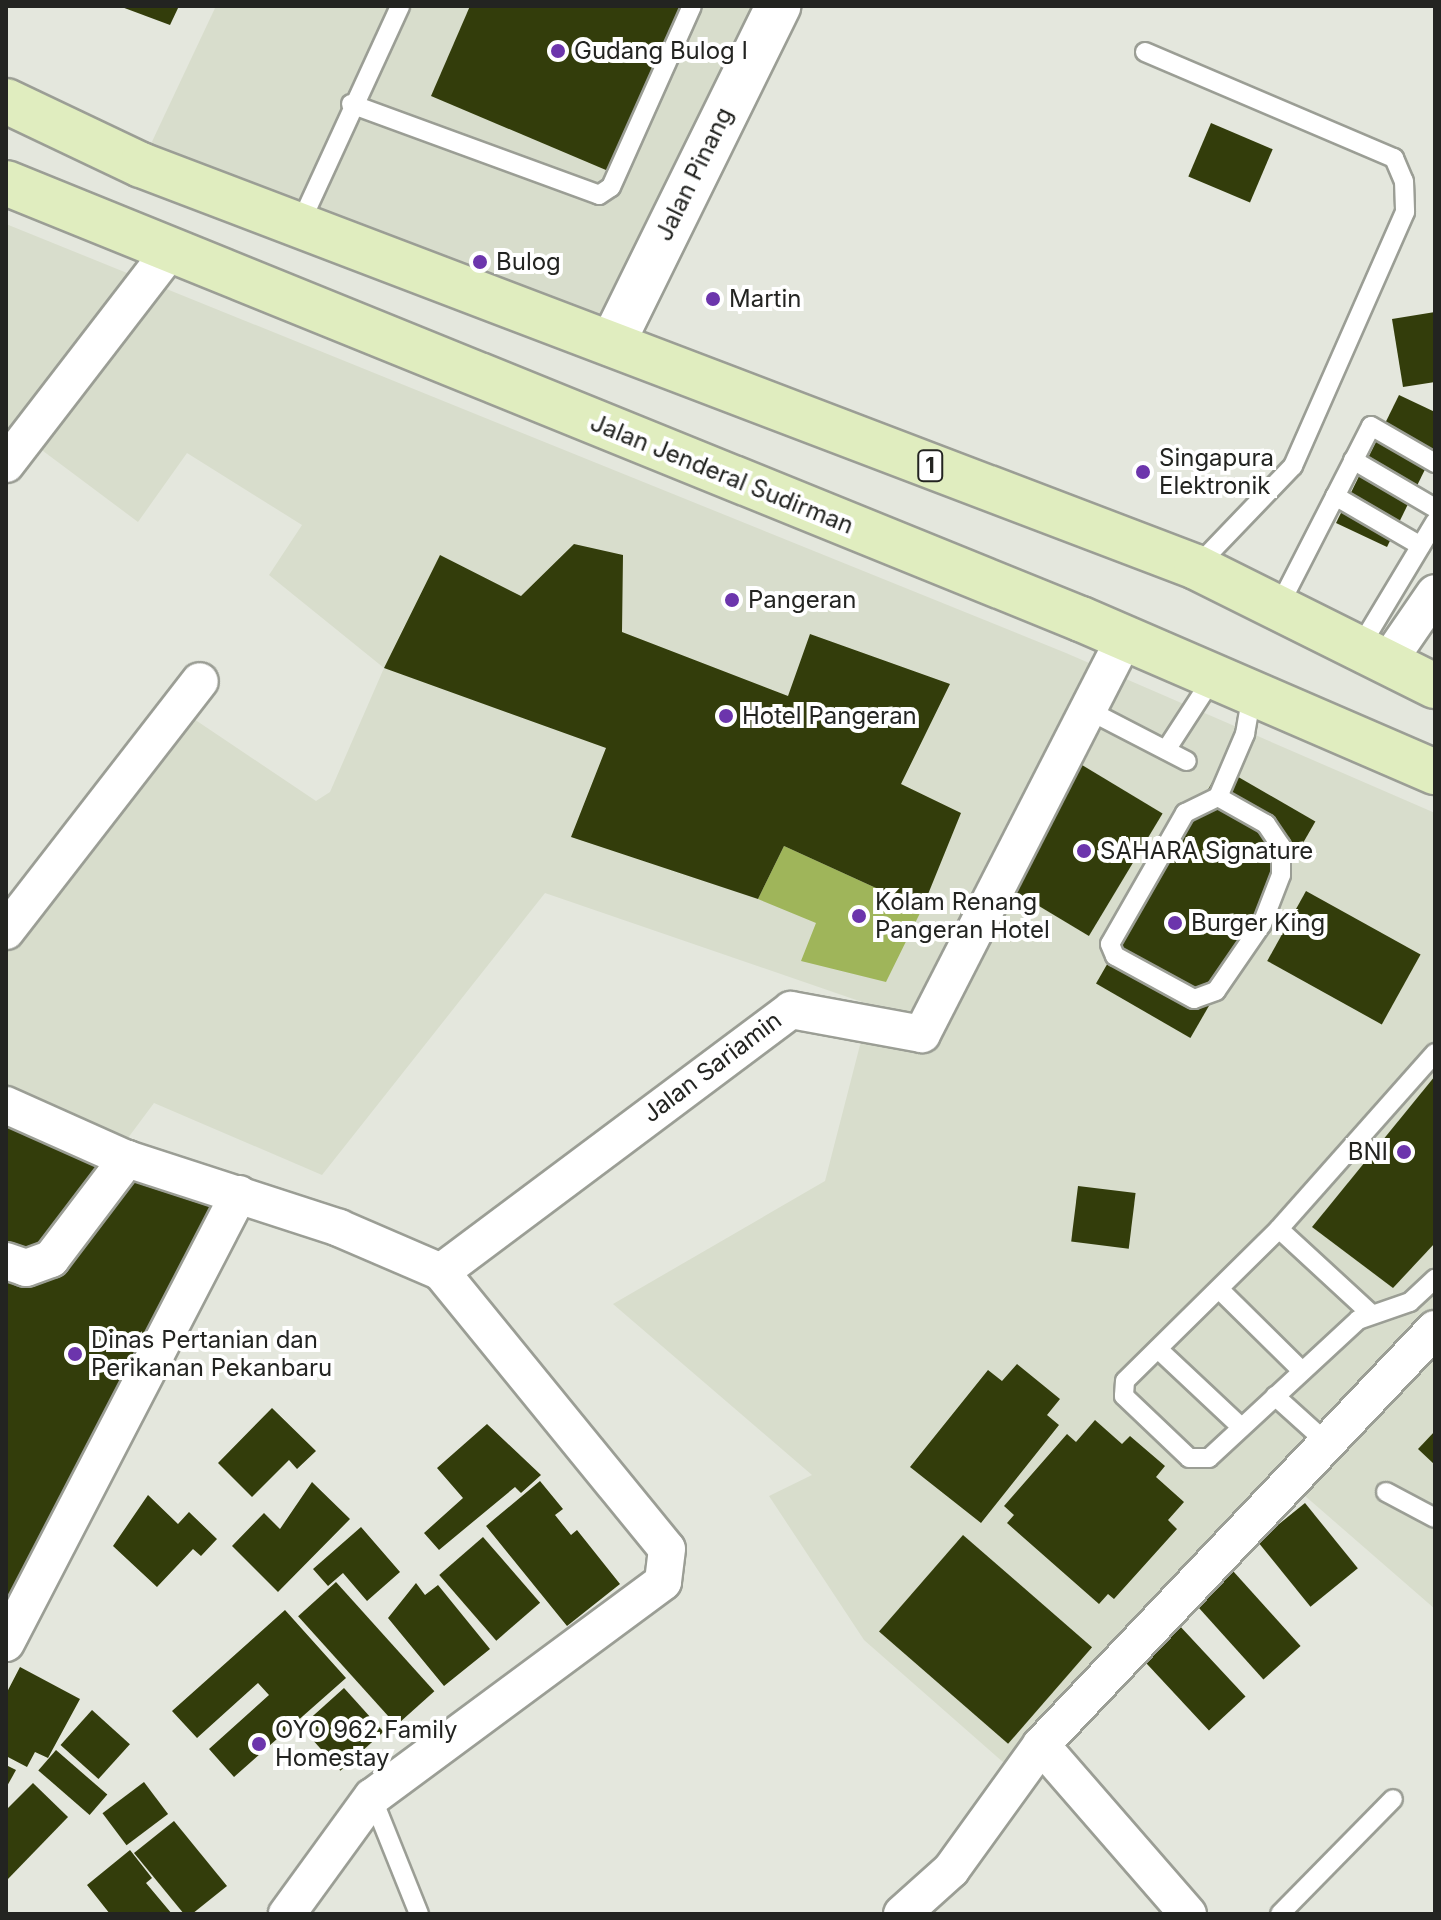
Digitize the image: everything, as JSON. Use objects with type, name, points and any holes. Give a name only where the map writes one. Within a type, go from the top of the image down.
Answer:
[{"type":"main road","points":[[6,101],[141,165],[612,344]]},
{"type":"main road","name":"Jalan Jenderal Sudirman","points":[[6,183],[1233,684],[1435,772]]},
{"type":"main road","name":"1","points":[[612,344],[1196,567],[1262,600]]},
{"type":"main road","points":[[1262,600],[1435,686]]},
{"type":"street","name":"Jalan Pinang","points":[[612,344],[778,6]]},
{"type":"street","points":[[6,464],[171,250]]},
{"type":"street","points":[[1374,654],[1435,593]]},
{"type":"street","name":"Jalan Sariamin","points":[[441,1272],[791,1010],[922,1034],[1124,640]]},
{"type":"street","points":[[6,931],[200,681]]},
{"type":"street","points":[[6,1105],[127,1159],[239,1194],[441,1272],[667,1549],[669,1573],[372,1797],[287,1914]]},
{"type":"street","points":[[6,1261],[26,1268],[51,1259],[127,1159]]},
{"type":"street","points":[[6,1643],[239,1194]]},
{"type":"street","points":[[902,1914],[951,1870],[1041,1745],[1435,1329]]},
{"type":"street","points":[[1041,1745],[1188,1914]]},
{"type":"lane","points":[[299,226],[351,104],[400,6]]},
{"type":"lane","points":[[351,104],[599,195],[611,187],[692,6]]},
{"type":"lane","points":[[1145,52],[1394,158],[1404,181],[1405,212],[1293,466],[1196,567]]},
{"type":"lane","points":[[1262,600],[1335,496],[1371,426],[1435,463]]},
{"type":"lane","points":[[1353,460],[1435,508]]},
{"type":"lane","points":[[1335,496],[1421,546]]},
{"type":"lane","points":[[1374,654],[1421,546],[1435,522]]},
{"type":"lane","points":[[1166,750],[1233,684]]},
{"type":"lane","points":[[1218,797],[1266,824],[1281,846],[1281,875],[1262,924],[1216,991],[1194,999],[1115,956],[1110,944],[1185,813],[1218,797],[1245,734],[1233,684]]},
{"type":"lane","points":[[1088,710],[1187,761]]},
{"type":"lane","points":[[1435,1053],[1279,1229],[1125,1381],[1133,1409],[1200,1461],[1275,1396],[1300,1369],[1369,1312],[1410,1302],[1435,1279]]},
{"type":"lane","points":[[1279,1229],[1369,1312]]},
{"type":"lane","points":[[1219,1289],[1300,1369]]},
{"type":"lane","points":[[1158,1349],[1241,1427]]},
{"type":"lane","points":[[1275,1396],[1327,1443]]},
{"type":"lane","points":[[1386,1492],[1435,1518]]},
{"type":"lane","points":[[372,1797],[419,1914]]},
{"type":"lane","points":[[1280,1914],[1393,1799]]},
{"type":"shaded area","name":"Bulog","points":[[216,6],[784,6],[612,344],[141,165]]},
{"type":"shaded area","points":[[6,224],[1066,653],[1435,813],[1435,1609],[1281,1475],[1012,1770],[864,1640],[769,1496],[812,1475],[613,1304],[825,1181],[860,1045],[894,1013],[545,893],[322,1175],[154,1103],[119,1150],[6,1100],[6,953],[188,715],[316,801],[330,792],[384,668],[269,575],[302,525],[187,453],[138,522],[11,427],[6,432]]},
{"type":"shaded area","name":"Kolam Renang Pangeran Hotel","points":[[784,846],[922,909],[886,982],[801,961],[816,923],[758,899]]},
{"type":"building","points":[[119,6],[179,6],[170,25]]},
{"type":"building","name":"Gudang Bulog I","points":[[470,6],[684,6],[613,173],[431,96]]},
{"type":"building","points":[[1211,123],[1273,149],[1250,203],[1188,176]]},
{"type":"building","points":[[1435,312],[1435,382],[1403,387],[1392,319]]},
{"type":"building","points":[[1399,395],[1435,412],[1435,449],[1387,547],[1336,523]]},
{"type":"building","name":"Hotel Pangeran","points":[[574,544],[623,555],[622,632],[788,696],[810,634],[950,684],[901,784],[961,813],[922,909],[784,846],[758,899],[571,837],[606,748],[384,668],[440,555],[521,596]]},
{"type":"building","name":"SAHARA Signature","points":[[1082,765],[1163,813],[1089,936],[1008,888]]},
{"type":"building","name":"Burger King","points":[[1221,767],[1315,822],[1190,1038],[1096,984]]},
{"type":"building","points":[[1306,891],[1421,955],[1382,1024],[1267,961]]},
{"type":"building","name":"BNI","points":[[1435,1076],[1435,1243],[1393,1288],[1312,1227]]},
{"type":"building","name":"Dinas Pertanian dan Perikanan Pekanbaru","points":[[6,1111],[231,1193],[6,1635]]},
{"type":"building","points":[[1078,1186],[1136,1193],[1129,1249],[1071,1242]]},
{"type":"building","points":[[1017,1364],[1060,1399],[1047,1415],[1059,1425],[981,1523],[910,1467],[988,1370],[1002,1381]]},
{"type":"building","points":[[272,1408],[316,1451],[297,1469],[289,1460],[252,1497],[218,1463]]},
{"type":"building","points":[[1095,1420],[1122,1444],[1130,1436],[1165,1466],[1156,1477],[1184,1502],[1168,1520],[1177,1529],[1114,1599],[1108,1594],[1099,1604],[1007,1523],[1014,1515],[1004,1506],[1067,1434],[1076,1442]]},
{"type":"building","points":[[487,1424],[541,1475],[521,1493],[515,1487],[439,1550],[424,1533],[463,1498],[437,1468]]},
{"type":"building","points":[[1435,1431],[1435,1465],[1418,1449]]},
{"type":"building","points":[[540,1481],[563,1509],[555,1515],[571,1535],[577,1530],[620,1584],[567,1626],[486,1526]]},
{"type":"building","points":[[312,1482],[350,1519],[278,1592],[232,1546],[264,1513],[280,1529]]},
{"type":"building","points":[[148,1495],[178,1524],[189,1512],[217,1539],[201,1556],[193,1549],[157,1587],[113,1546]]},
{"type":"building","points":[[1305,1503],[1358,1568],[1310,1607],[1258,1541]]},
{"type":"building","points":[[361,1527],[400,1572],[367,1601],[343,1573],[328,1586],[313,1569]]},
{"type":"building","points":[[963,1535],[1092,1647],[1008,1744],[879,1632]]},
{"type":"building","points":[[483,1537],[540,1603],[496,1641],[439,1575]]},
{"type":"building","points":[[1233,1571],[1301,1646],[1263,1680],[1196,1604]]},
{"type":"building","points":[[336,1582],[434,1691],[396,1725],[298,1616]]},
{"type":"building","points":[[416,1583],[425,1595],[438,1585],[490,1649],[444,1686],[388,1618]]},
{"type":"building","points":[[285,1610],[346,1678],[234,1777],[209,1749],[269,1695],[258,1683],[197,1738],[172,1711]]},
{"type":"building","points":[[1178,1624],[1246,1696],[1209,1731],[1141,1658]]},
{"type":"building","points":[[20,1667],[80,1699],[48,1758],[35,1752],[27,1767],[6,1756],[6,1694]]},
{"type":"building","points":[[344,1688],[383,1732],[340,1771],[301,1727]]},
{"type":"building","points":[[92,1710],[130,1744],[98,1779],[61,1745]]},
{"type":"building","points":[[56,1750],[107,1795],[90,1815],[38,1770]]},
{"type":"building","points":[[6,1765],[16,1770],[6,1788]]},
{"type":"building","points":[[144,1782],[168,1814],[127,1845],[102,1813]]},
{"type":"building","points":[[33,1783],[68,1817],[6,1881],[6,1810]]},
{"type":"building","points":[[174,1821],[227,1886],[192,1914],[184,1914],[134,1853]]},
{"type":"building","points":[[130,1850],[152,1878],[146,1883],[172,1914],[110,1914],[87,1885]]},
{"type":"place","name":"Gudang Bulog I","points":[[558,51]]},
{"type":"place","name":"Bulog","points":[[480,262]]},
{"type":"place","name":"Martin","points":[[713,299]]},
{"type":"place","name":"Singapura Elektronik","points":[[1143,472]]},
{"type":"place","name":"Pangeran","points":[[732,600]]},
{"type":"place","name":"Hotel Pangeran","points":[[726,716]]},
{"type":"place","name":"SAHARA Signature","points":[[1084,851]]},
{"type":"place","name":"Kolam Renang Pangeran Hotel","points":[[859,916]]},
{"type":"place","name":"Burger King","points":[[1175,923]]},
{"type":"place","name":"BNI","points":[[1404,1152]]},
{"type":"place","name":"Dinas Pertanian dan Perikanan Pekanbaru","points":[[75,1354]]},
{"type":"place","name":"OYO 962 Family Homestay","points":[[259,1744]]}]
